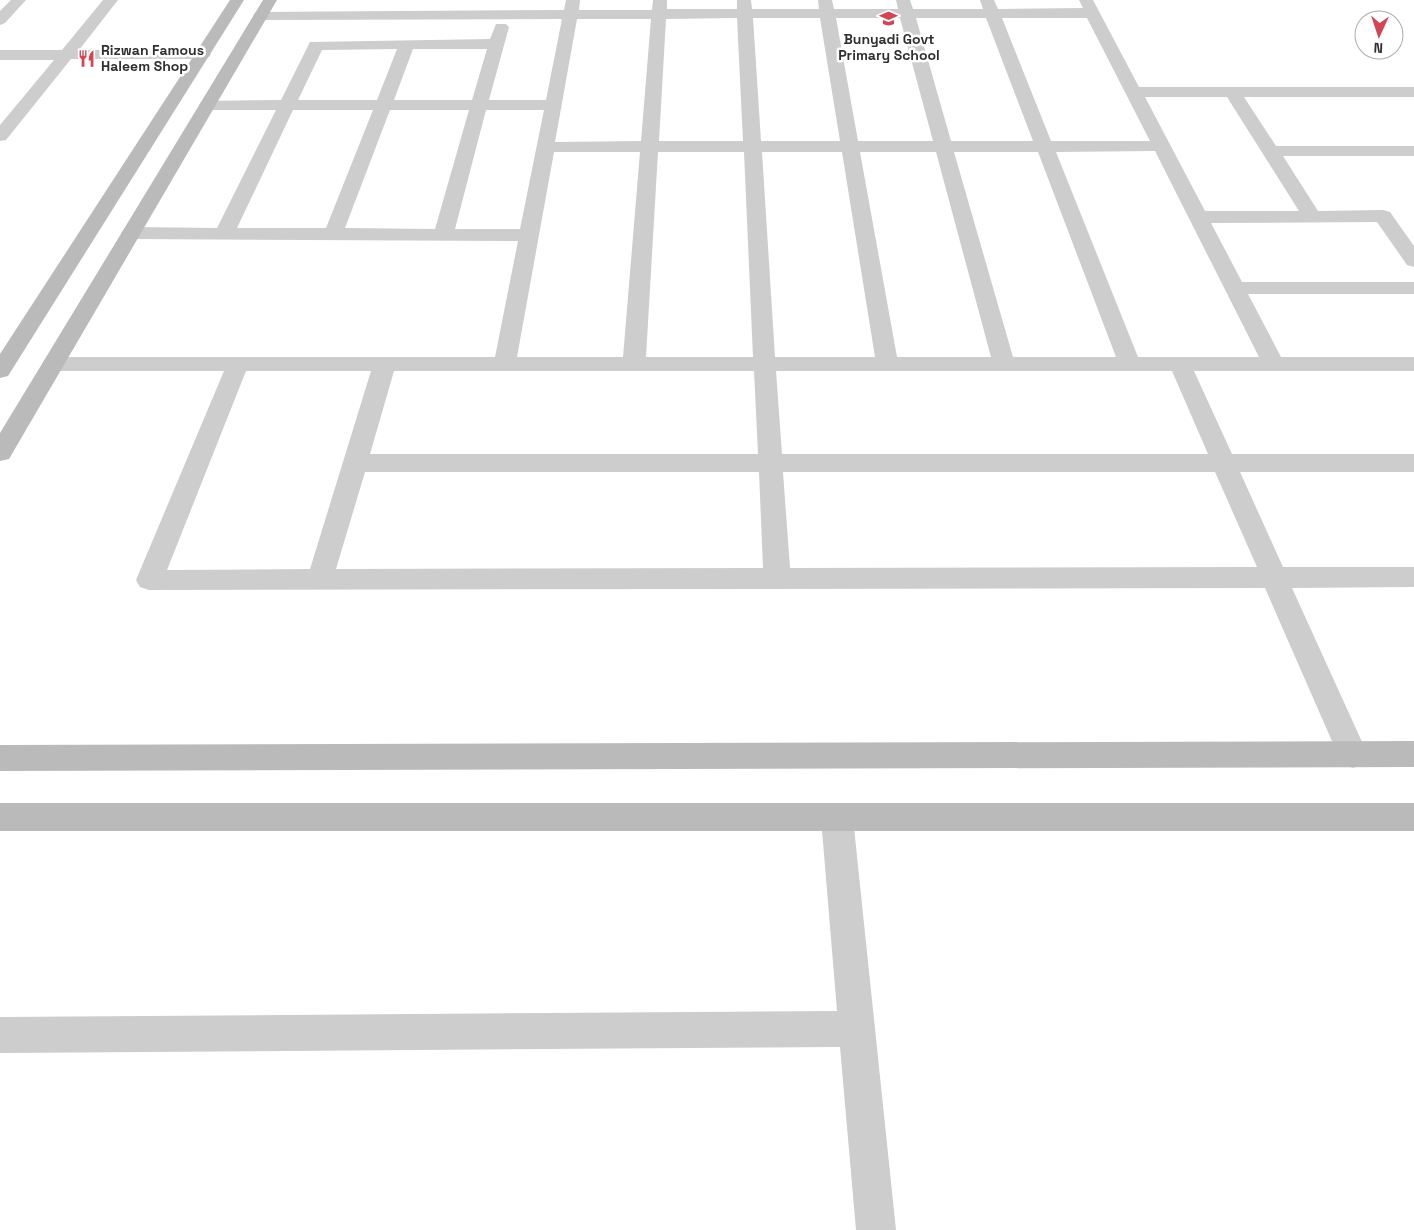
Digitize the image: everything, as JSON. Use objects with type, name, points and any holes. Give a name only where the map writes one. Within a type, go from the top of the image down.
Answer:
[{"type":"street","points":[[0,20],[19,0]]},
{"type":"street","points":[[0,136],[111,0]]},
{"type":"street","points":[[0,371],[237,0]]},
{"type":"street","points":[[383,14],[390,0]]},
{"type":"street","points":[[905,6],[1004,364]]},
{"type":"street","points":[[989,6],[1130,364]]},
{"type":"street","points":[[0,453],[266,7],[383,14],[479,7],[505,14],[572,7],[1090,6],[1274,364]]},
{"type":"street","points":[[505,364],[572,7]]},
{"type":"street","points":[[634,364],[660,7]]},
{"type":"street","points":[[744,7],[777,578]]},
{"type":"street","points":[[826,7],[887,364]]},
{"type":"street","points":[[443,235],[505,14]]},
{"type":"street","points":[[224,234],[316,45],[497,44]]},
{"type":"street","points":[[333,234],[407,45]]},
{"type":"street","points":[[0,55],[203,54]]},
{"type":"street","points":[[1134,92],[1414,92]]},
{"type":"street","points":[[1232,92],[1313,217]]},
{"type":"street","points":[[208,105],[553,105]]},
{"type":"street","points":[[545,147],[1162,146]]},
{"type":"street","points":[[1270,151],[1414,151]]},
{"type":"street","points":[[1198,217],[1383,216],[1414,261]]},
{"type":"street","points":[[131,233],[529,235]]},
{"type":"street","points":[[1234,288],[1414,288]]},
{"type":"street","points":[[53,364],[1414,364]]},
{"type":"street","points":[[238,364],[149,580],[1414,577]]},
{"type":"street","points":[[320,579],[385,364]]},
{"type":"street","points":[[1180,364],[1353,755]]},
{"type":"street","points":[[355,463],[1414,463]]},
{"type":"street","points":[[0,758],[1414,754]]},
{"type":"street","points":[[0,818],[1414,817]]},
{"type":"street","points":[[837,818],[876,1230]]},
{"type":"street","points":[[0,1035],[857,1030]]},
{"type":"place","name":"Bunyadi Govt Primary School","points":[[889,19]]},
{"type":"place","name":"Rizwan Famous Haleem Shop","points":[[87,58]]}]
